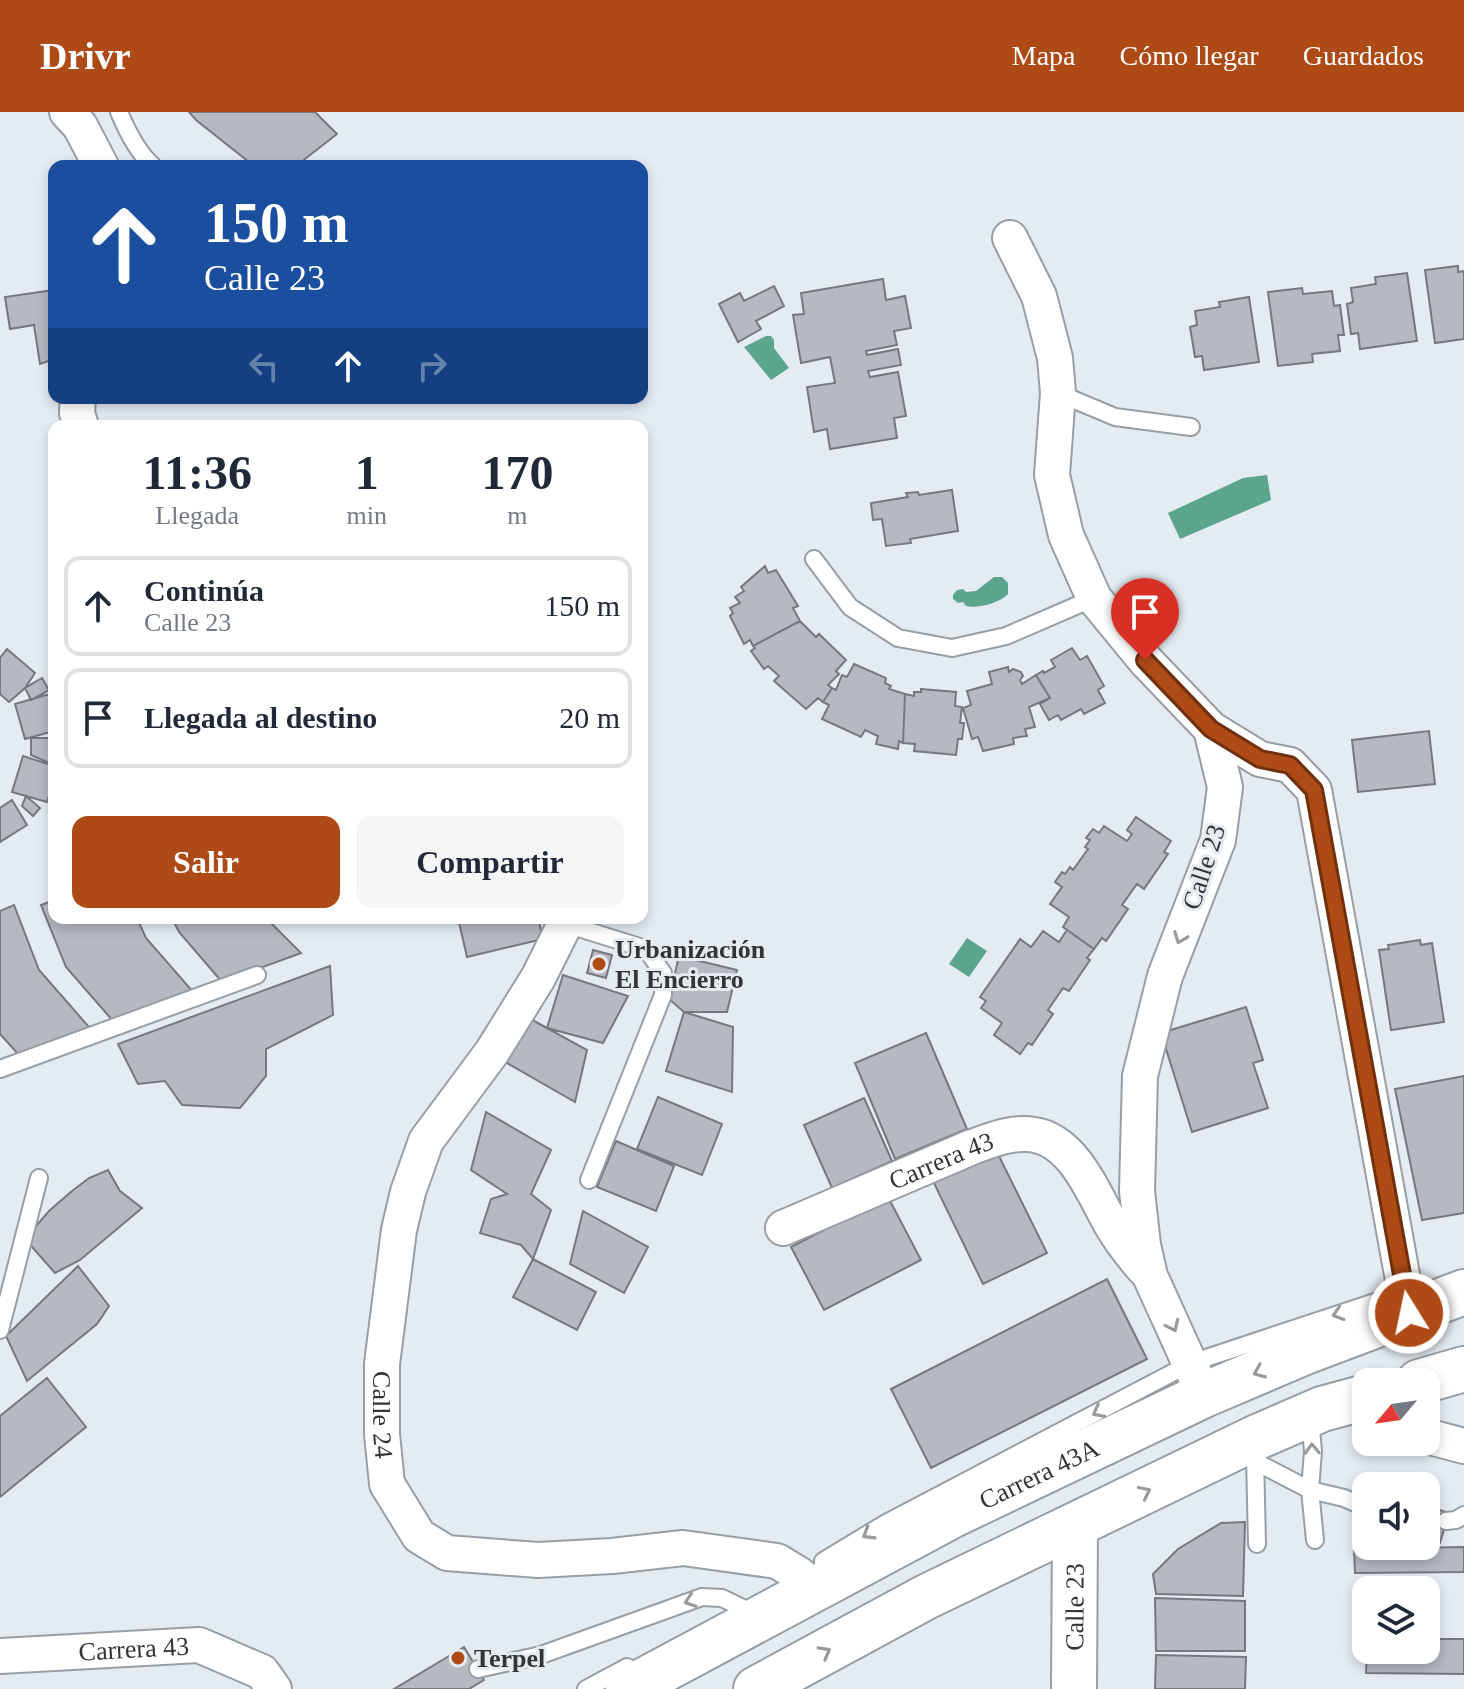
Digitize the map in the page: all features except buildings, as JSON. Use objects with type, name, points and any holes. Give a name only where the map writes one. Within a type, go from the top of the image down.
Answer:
[{"type":"main road","name":"Carrera 43A","points":[[633,1675],[800,1583],[897,1544],[951,1516],[1198,1379],[1305,1352],[1412,1297],[1464,1292]]},
{"type":"main road","points":[[1440,1376],[1464,1369]]},
{"type":"main road","points":[[756,1689],[926,1597],[1075,1526],[1257,1451],[1316,1412],[1352,1401]]},
{"type":"main road","name":"Calle 23","points":[[1070,1677],[1075,1526]]},
{"type":"street","points":[[67,112],[80,126],[98,160]]},
{"type":"street","points":[[1010,238],[1039,296],[1055,358],[1058,393],[1052,475],[1066,535],[1094,598],[1145,660],[1211,729],[1260,759],[1290,765],[1314,790],[1412,1297]]},
{"type":"street","name":"Calle 23","points":[[1198,1379],[1150,1276],[1137,1191],[1140,1076],[1165,976],[1218,840],[1225,787],[1211,729]]},
{"type":"street","points":[[1225,787],[1260,759]]},
{"type":"street","name":"Calle 24","points":[[565,924],[538,978],[492,1052],[426,1141],[408,1192],[399,1230],[382,1364],[382,1434],[387,1484],[419,1536],[447,1553],[538,1560],[683,1548],[777,1561],[800,1583]]},
{"type":"street","name":"Carrera 43","points":[[783,1228],[972,1147],[1027,1133],[1049,1139],[1071,1156],[1112,1227],[1150,1276]]},
{"type":"street","points":[[1089,1183],[1120,1194],[1137,1191]]},
{"type":"street","points":[[1316,1412],[1352,1418]]},
{"type":"street","points":[[1440,1440],[1464,1446]]},
{"type":"street","name":"Carrera 43","points":[[0,1656],[199,1645],[268,1680]]},
{"type":"lane","points":[[119,112],[147,160]]},
{"type":"lane","points":[[1058,393],[1115,417],[1191,427]]},
{"type":"lane","points":[[814,559],[850,607],[898,638],[952,648],[1006,636],[1094,598]]},
{"type":"lane","points":[[575,924],[646,949],[663,973],[663,995],[589,1180]]},
{"type":"lane","points":[[0,1069],[257,975]]},
{"type":"lane","points":[[0,1330],[39,1178]]},
{"type":"lane","points":[[1315,1540],[1310,1490],[1316,1412]]},
{"type":"lane","points":[[1257,1451],[1310,1490],[1352,1502]]},
{"type":"lane","points":[[1257,1451],[1257,1544]]},
{"type":"lane","points":[[1446,1521],[1464,1515]]},
{"type":"lane","points":[[478,1669],[541,1655],[702,1597],[722,1598],[747,1610]]},
{"type":"lane","points":[[586,1689],[633,1675]]},
{"type":"shaded area","points":[[766,336],[774,340],[774,348],[789,368],[771,380],[744,347]]},
{"type":"shaded area","points":[[1267,475],[1271,500],[1180,539],[1168,513],[1243,478]]},
{"type":"shaded area","points":[[994,577],[1002,577],[1008,583],[1008,594],[1000,600],[971,607],[953,599],[957,590],[976,591]]},
{"type":"shaded area","points":[[967,938],[987,951],[969,977],[949,964]]},
{"type":"place","name":"Urbanización El Encierro","points":[[599,964]]},
{"type":"place","name":"Terpel","points":[[458,1658]]},
{"type":"route","points":[[1145,660],[1211,729],[1260,759],[1290,765],[1314,790],[1409,1313]]}]
